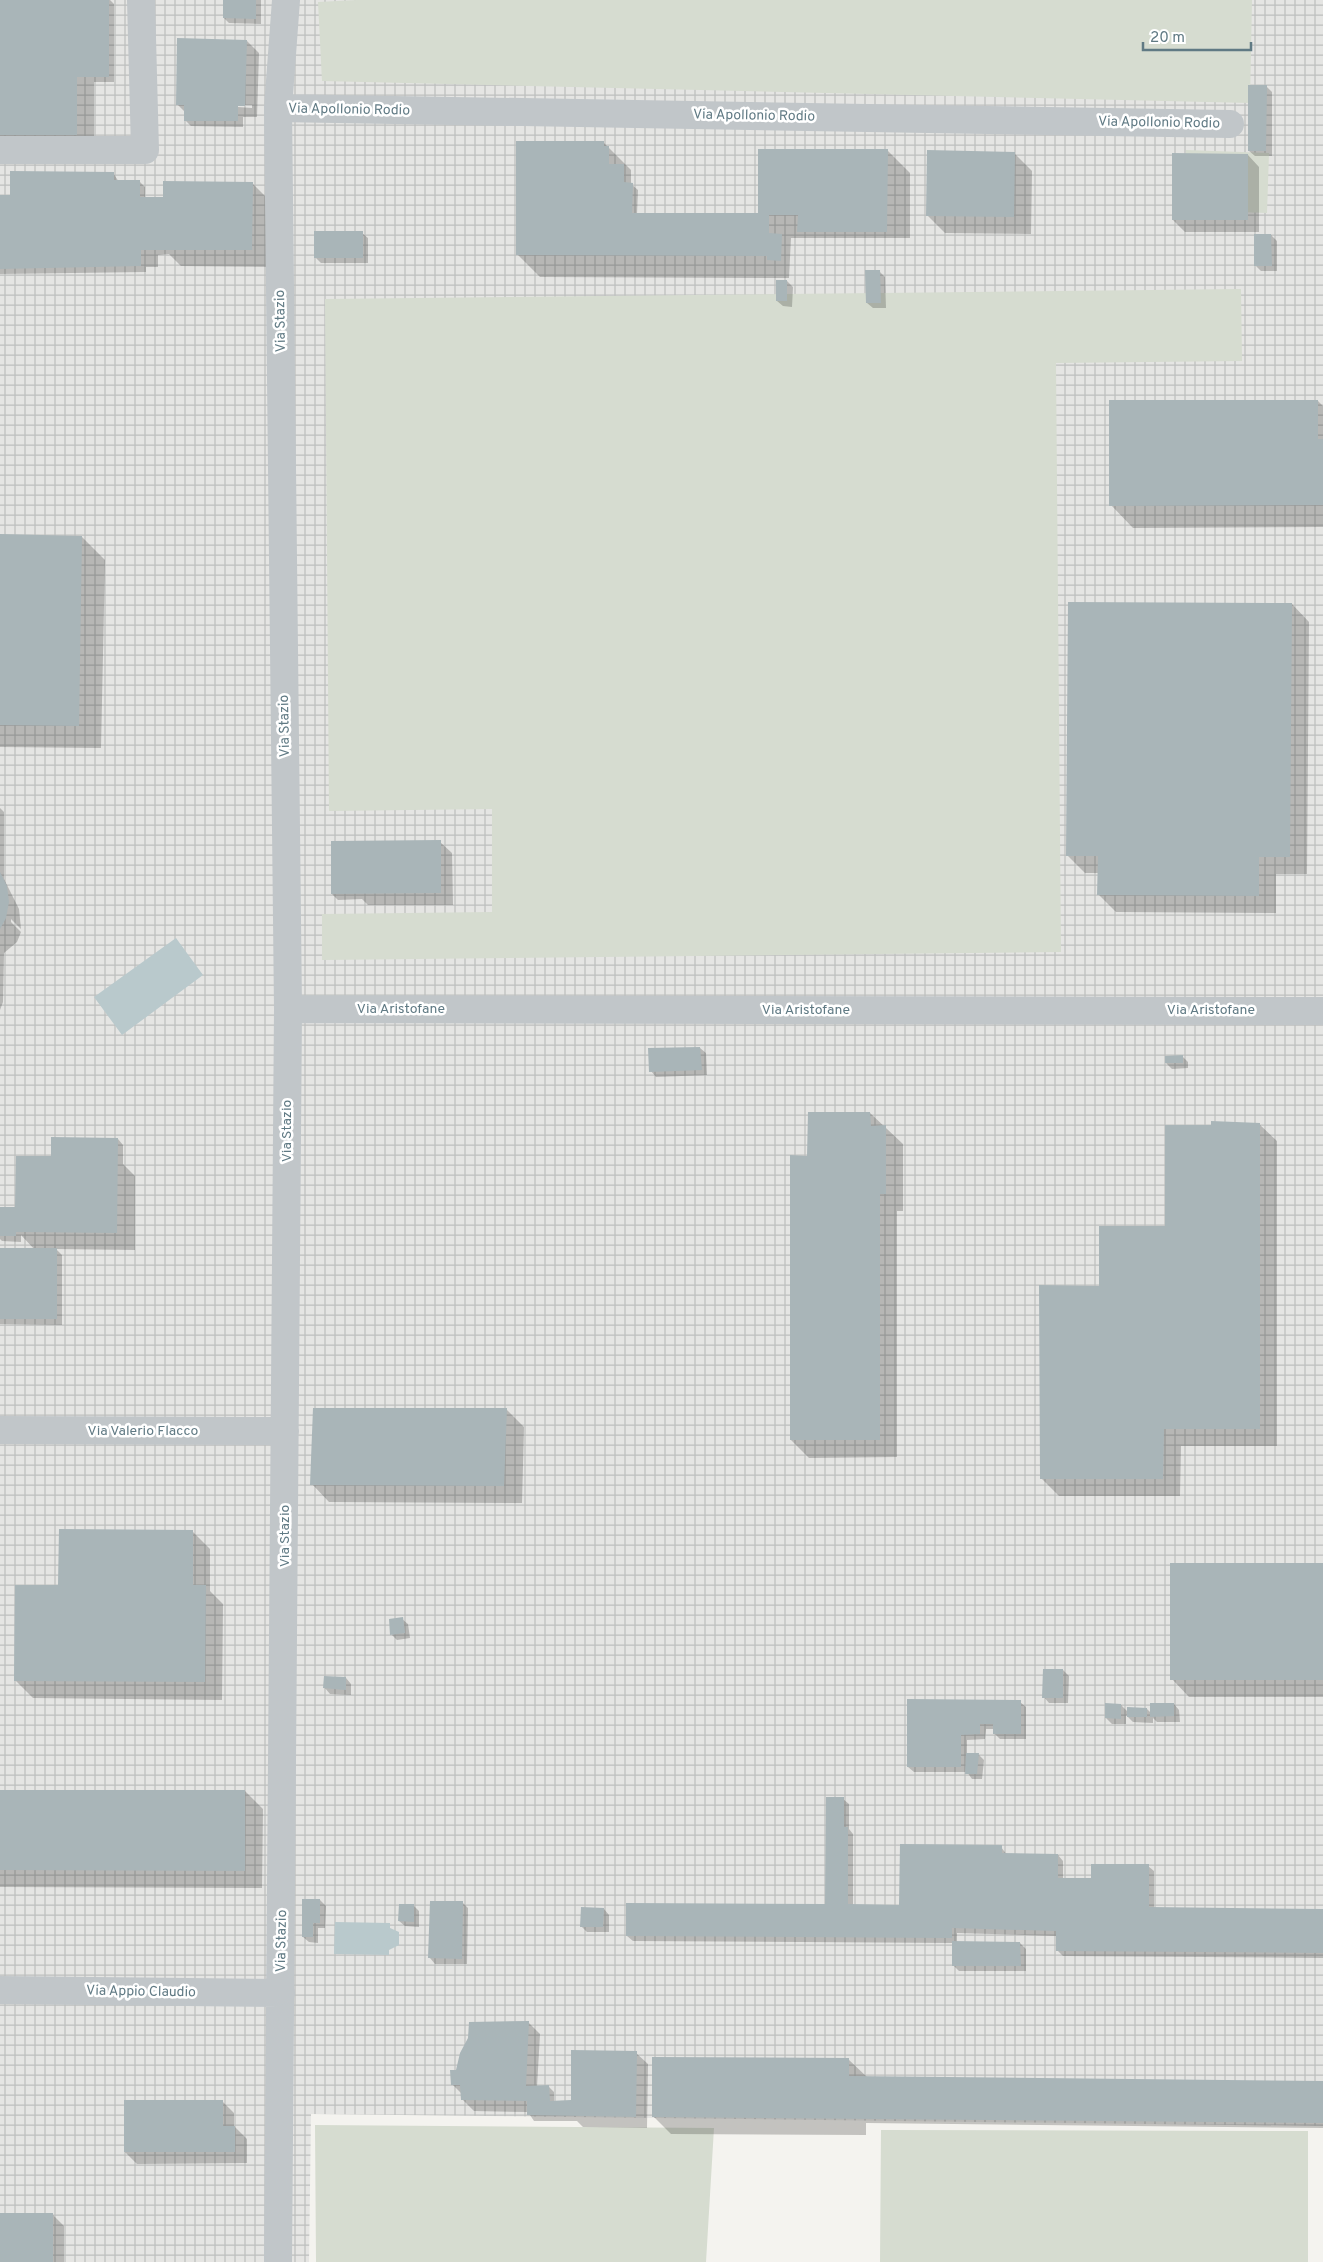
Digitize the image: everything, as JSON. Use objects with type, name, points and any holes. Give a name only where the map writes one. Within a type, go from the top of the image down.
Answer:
[{"type":"street","points":[[0,150],[145,150],[141,0]]},
{"type":"street","name":"Via Stazio","points":[[278,2262],[288,1009],[278,108],[286,0]]},
{"type":"street","name":"Via Apollonio Rodio","points":[[278,108],[1230,124]]},
{"type":"street","name":"Via Aristofane","points":[[288,1009],[1323,1010]]},
{"type":"street","name":"Via Valerio Flacco","points":[[0,1430],[285,1431]]},
{"type":"street","name":"Via Appio Claudio","points":[[0,1990],[281,1993]]},
{"type":"shaded area","points":[[0,0],[1323,0],[1323,2126],[311,2114],[309,2262],[0,2262]]},
{"type":"shaded area","points":[[357,0],[1252,0],[1250,103],[322,81],[318,2]]},
{"type":"shaded area","points":[[1186,150],[1269,153],[1267,213],[1183,210]]},
{"type":"shaded area","points":[[1241,289],[1242,361],[1056,363],[1061,952],[322,960],[322,914],[492,912],[492,809],[329,811],[325,299]]},
{"type":"shaded area","points":[[176,938],[203,975],[122,1035],[94,997]]},
{"type":"shaded area","points":[[335,1922],[390,1923],[390,1928],[399,1932],[399,1945],[389,1950],[389,1955],[334,1954]]},
{"type":"shaded area","points":[[315,2125],[714,2128],[706,2262],[316,2262]]},
{"type":"shaded area","points":[[881,2130],[1308,2131],[1308,2262],[880,2262]]},
{"type":"building","points":[[0,0],[109,0],[109,77],[77,77],[77,135],[0,135]]},
{"type":"building","points":[[223,0],[256,0],[256,19],[223,18]]},
{"type":"building","points":[[177,38],[247,40],[245,106],[238,106],[238,121],[184,121],[184,105],[176,105]]},
{"type":"building","points":[[1248,85],[1267,85],[1266,151],[1248,151]]},
{"type":"building","points":[[516,141],[604,141],[604,146],[609,146],[609,164],[624,164],[624,182],[633,183],[632,213],[758,213],[758,149],[888,149],[887,232],[797,232],[798,215],[769,215],[769,233],[782,234],[781,261],[767,260],[767,256],[516,255]]},
{"type":"building","points":[[927,150],[1015,152],[1014,217],[926,216]]},
{"type":"building","points":[[1172,153],[1248,154],[1248,220],[1172,220]]},
{"type":"building","points":[[10,171],[114,172],[114,180],[140,180],[140,197],[163,197],[163,181],[253,182],[252,250],[141,250],[141,266],[0,269],[0,195],[10,195]]},
{"type":"building","points":[[314,231],[363,231],[363,258],[314,258]]},
{"type":"building","points":[[1254,234],[1271,234],[1272,266],[1254,266]]},
{"type":"building","points":[[865,270],[880,270],[881,303],[866,303]]},
{"type":"building","points":[[776,280],[787,280],[787,301],[776,301]]},
{"type":"building","points":[[1109,400],[1318,400],[1318,439],[1323,439],[1323,505],[1109,506]]},
{"type":"building","points":[[0,534],[82,536],[79,726],[0,725]]},
{"type":"building","points":[[1068,602],[1292,603],[1290,857],[1259,857],[1259,896],[1097,895],[1098,856],[1066,856]]},
{"type":"building","points":[[441,840],[441,893],[331,894],[331,841]]},
{"type":"building","points":[[0,872],[7,886],[9,902],[6,918],[0,929]]},
{"type":"building","points":[[700,1047],[702,1070],[649,1072],[648,1048]]},
{"type":"building","points":[[1183,1055],[1183,1063],[1165,1063],[1165,1056]]},
{"type":"building","points":[[808,1112],[870,1112],[871,1126],[886,1125],[886,1194],[880,1194],[880,1440],[790,1440],[790,1155],[807,1156]]},
{"type":"building","points":[[1211,1121],[1260,1123],[1260,1429],[1164,1429],[1163,1479],[1040,1479],[1039,1285],[1099,1286],[1099,1226],[1165,1226],[1165,1125],[1211,1125]]},
{"type":"building","points":[[51,1137],[118,1138],[117,1233],[16,1232],[16,1236],[0,1236],[0,1207],[15,1207],[16,1156],[51,1156]]},
{"type":"building","points":[[0,1248],[57,1248],[57,1319],[0,1319]]},
{"type":"building","points":[[313,1408],[507,1408],[504,1486],[310,1485]]},
{"type":"building","points":[[59,1529],[193,1530],[193,1585],[206,1585],[205,1682],[14,1681],[15,1585],[58,1585]]},
{"type":"building","points":[[1170,1563],[1323,1563],[1323,1680],[1170,1680]]},
{"type":"building","points":[[403,1617],[405,1633],[390,1635],[389,1619]]},
{"type":"building","points":[[1043,1669],[1063,1669],[1063,1698],[1042,1698]]},
{"type":"building","points":[[324,1676],[346,1677],[346,1690],[323,1688]]},
{"type":"building","points":[[907,1699],[1021,1700],[1021,1734],[993,1734],[993,1724],[980,1724],[980,1734],[961,1735],[961,1767],[907,1767]]},
{"type":"building","points":[[1105,1703],[1121,1704],[1121,1719],[1105,1718]]},
{"type":"building","points":[[1150,1703],[1174,1703],[1174,1716],[1150,1717]]},
{"type":"building","points":[[1127,1707],[1147,1708],[1147,1717],[1127,1717]]},
{"type":"building","points":[[966,1753],[979,1753],[977,1774],[965,1774]]},
{"type":"building","points":[[0,1790],[245,1790],[245,1871],[0,1870]]},
{"type":"building","points":[[826,1797],[844,1797],[844,1827],[848,1827],[848,1904],[899,1905],[900,1844],[1002,1845],[1002,1853],[1058,1854],[1058,1878],[1091,1878],[1091,1864],[1149,1864],[1149,1907],[1323,1909],[1323,1953],[1056,1951],[1056,1931],[952,1928],[952,1938],[626,1936],[626,1903],[825,1904]]},
{"type":"building","points":[[302,1899],[320,1899],[320,1923],[313,1923],[313,1937],[302,1937]]},
{"type":"building","points":[[430,1901],[463,1901],[462,1959],[428,1958]]},
{"type":"building","points":[[399,1904],[414,1904],[414,1922],[398,1921]]},
{"type":"building","points":[[581,1907],[604,1908],[603,1927],[580,1927]]},
{"type":"building","points":[[952,1941],[1020,1942],[1021,1966],[952,1966]]},
{"type":"building","points":[[529,2021],[526,2086],[549,2085],[550,2101],[571,2100],[571,2050],[637,2051],[636,2117],[527,2115],[527,2101],[461,2100],[460,2085],[451,2085],[450,2070],[456,2070],[460,2053],[468,2038],[469,2022]]},
{"type":"building","points":[[652,2057],[849,2058],[849,2076],[1323,2081],[1323,2123],[652,2117]]},
{"type":"building","points":[[124,2100],[223,2100],[223,2126],[235,2126],[235,2152],[124,2152]]},
{"type":"building","points":[[0,2213],[53,2213],[53,2262],[0,2262]]}]
